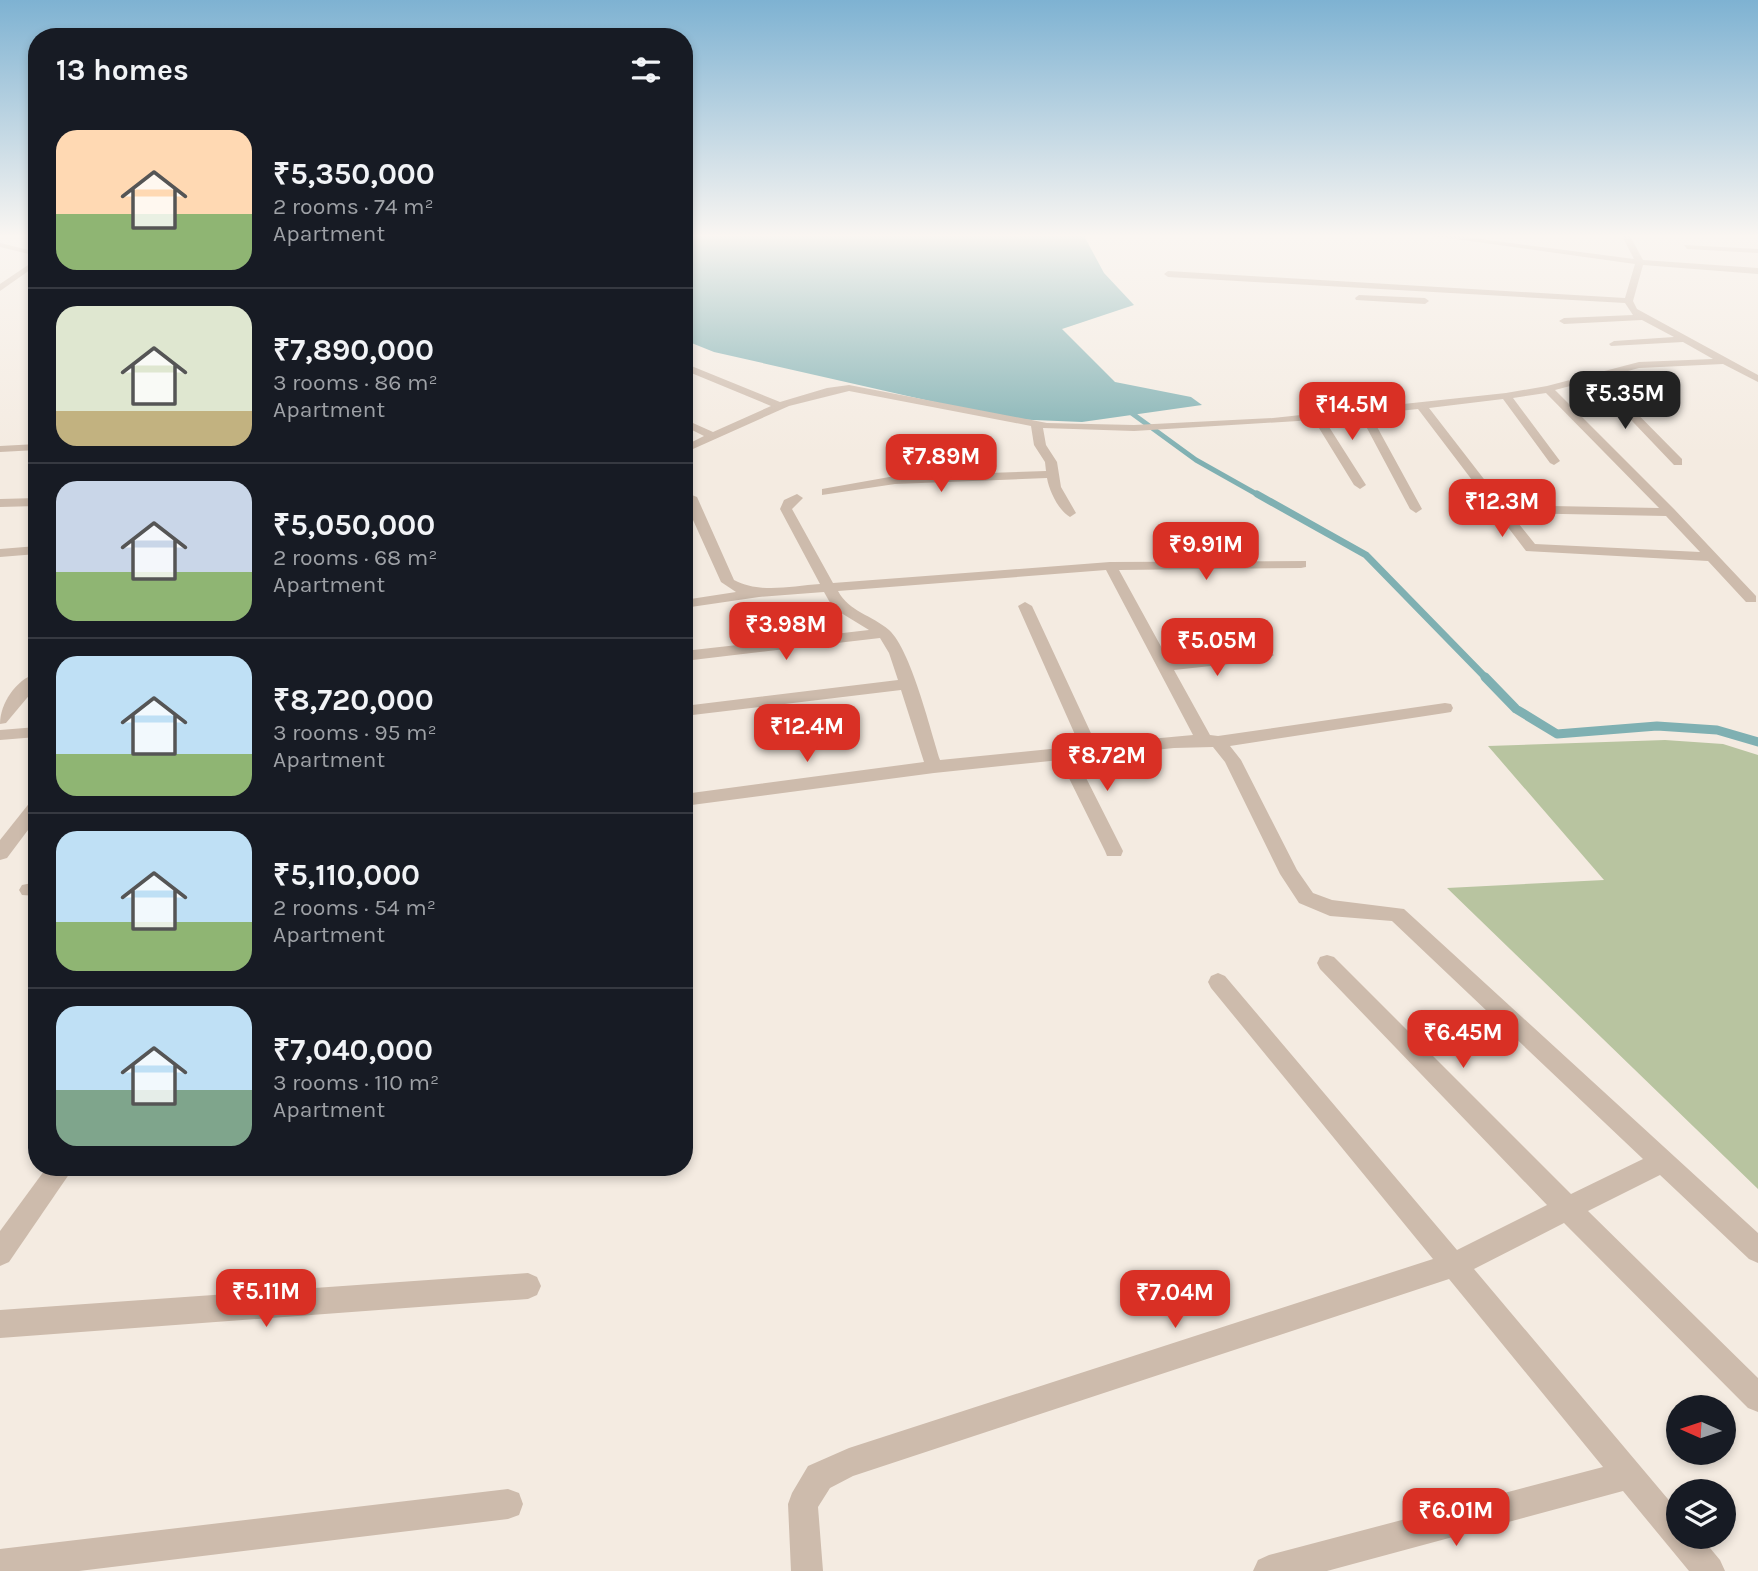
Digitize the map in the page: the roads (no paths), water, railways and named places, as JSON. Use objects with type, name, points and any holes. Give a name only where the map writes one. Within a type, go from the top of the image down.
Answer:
[{"type":"street","points":[[1366,307],[1369,312]]},
{"type":"street","points":[[1632,307],[1758,379]]},
{"type":"street","points":[[1564,321],[1646,317]]},
{"type":"street","points":[[1614,344],[1686,340]]},
{"type":"street","points":[[693,446],[780,406],[825,390],[849,388],[1047,426],[1134,428],[1317,416],[1506,396],[1596,378],[1639,365],[1725,361]]},
{"type":"street","points":[[693,370],[780,406]]},
{"type":"street","points":[[1596,378],[1678,462]]},
{"type":"street","points":[[1548,389],[1670,512],[1751,599]]},
{"type":"street","points":[[1506,396],[1554,461]]},
{"type":"street","points":[[1421,405],[1531,548],[1712,557]]},
{"type":"street","points":[[1363,411],[1416,509]]},
{"type":"street","points":[[1317,416],[1360,485]]},
{"type":"street","points":[[1036,423],[1040,445],[1051,462],[1055,487],[1070,513]]},
{"type":"street","points":[[693,426],[714,437]]},
{"type":"street","points":[[0,449],[28,447]]},
{"type":"street","points":[[826,492],[895,480],[1053,474]]},
{"type":"street","points":[[797,498],[788,503],[786,509],[826,587],[838,605],[884,633],[897,653],[934,767]]},
{"type":"street","points":[[0,503],[28,502]]},
{"type":"street","points":[[693,502],[728,582],[740,589],[761,593]]},
{"type":"street","points":[[1500,509],[1670,512]]},
{"type":"street","points":[[0,553],[28,551]]},
{"type":"street","points":[[693,603],[826,587],[1110,566],[1301,564]]},
{"type":"street","points":[[1110,566],[1164,666],[1211,741],[1232,760],[1290,874],[1306,898],[1330,908],[1397,914],[1758,1250]]},
{"type":"street","points":[[1025,606],[1090,750]]},
{"type":"street","points":[[693,655],[884,633]]},
{"type":"street","points":[[1164,666],[1266,655]]},
{"type":"street","points":[[693,710],[907,684]]},
{"type":"street","points":[[0,719],[28,685]]},
{"type":"street","points":[[693,799],[1065,752],[1211,741],[1445,708]]},
{"type":"street","points":[[0,735],[28,733]]},
{"type":"street","points":[[1065,752],[1114,851]]},
{"type":"street","points":[[0,853],[28,817]]},
{"type":"street","points":[[1327,963],[1758,1398]]},
{"type":"street","points":[[1218,982],[1666,1519]]},
{"type":"street","points":[[807,1571],[803,1504],[820,1477],[849,1463],[1454,1265],[1663,1161]]},
{"type":"street","points":[[0,1253],[56,1176]]},
{"type":"street","points":[[0,1324],[528,1286]]},
{"type":"street","points":[[1269,1571],[1629,1475]]},
{"type":"street","points":[[0,1565],[508,1504]]},
{"type":"street","points":[[1691,1549],[1709,1571]]},
{"type":"water","points":[[693,307],[1127,307],[1062,329],[1115,382],[1191,397],[1202,405],[1082,422],[1009,419],[714,352],[693,344]]},
{"type":"waterway","points":[[1126,409],[1196,460],[1260,496]]},
{"type":"waterway","points":[[1257,494],[1366,555],[1487,679]]},
{"type":"waterway","points":[[1485,677],[1516,709],[1557,734],[1657,726],[1717,730],[1758,742]]}]
